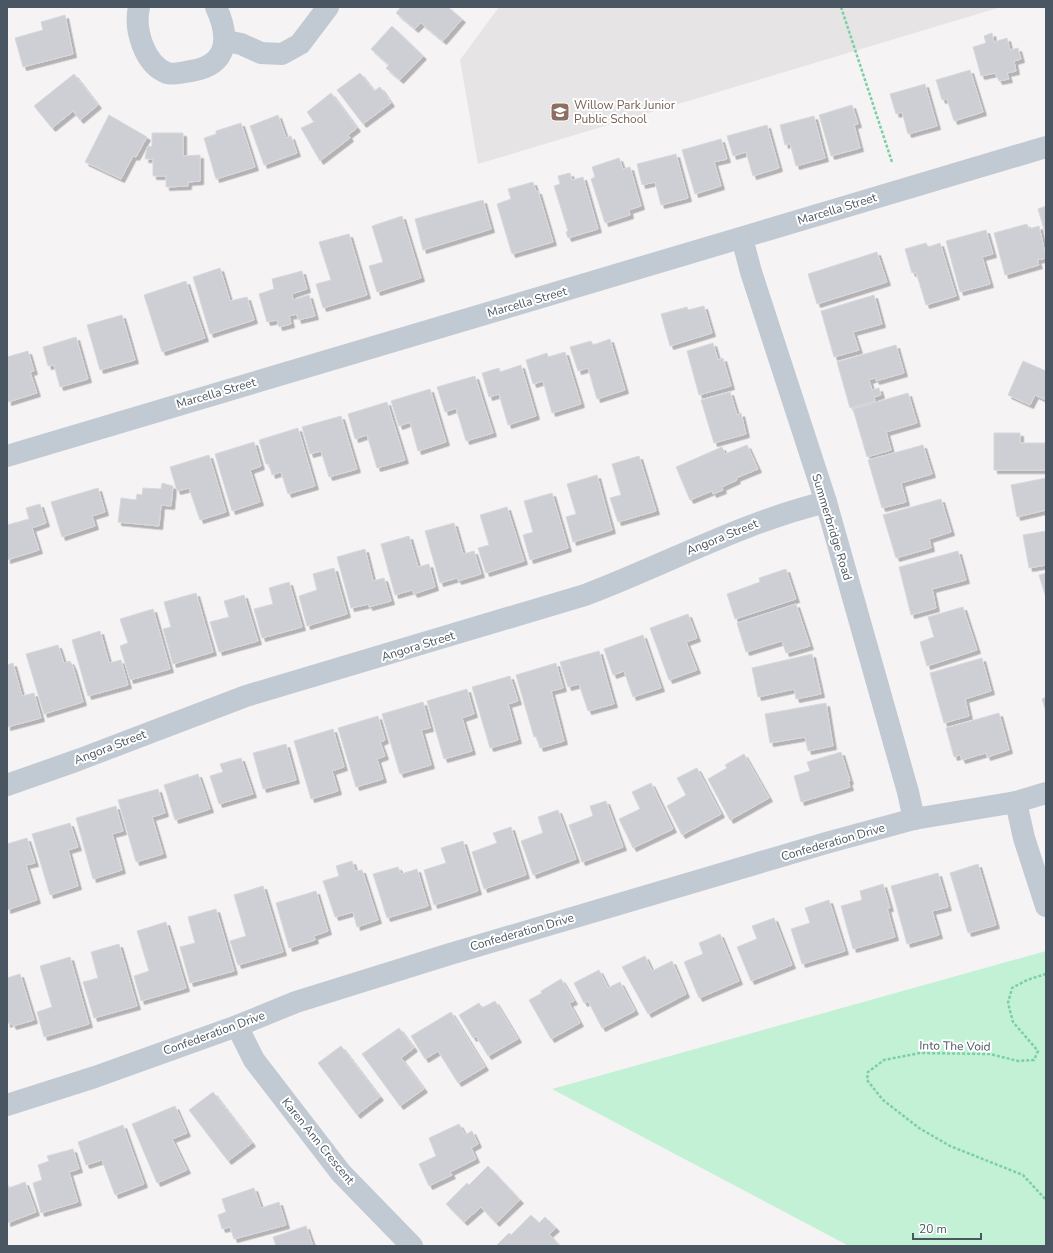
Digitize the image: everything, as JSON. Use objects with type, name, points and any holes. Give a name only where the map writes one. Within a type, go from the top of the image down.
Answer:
[{"type":"street","points":[[139,7],[139,32],[150,62],[167,73],[204,69],[218,59],[226,41],[216,7]]},
{"type":"street","points":[[226,41],[241,44],[261,53],[282,54],[300,44],[328,7]]},
{"type":"street","name":"Marcella Street","points":[[7,456],[1046,147]]},
{"type":"street","name":"Summerbridge Road","points":[[742,238],[751,272],[826,502],[908,792],[914,819]]},
{"type":"street","name":"Angora Street","points":[[7,785],[78,760],[246,696],[585,595],[626,579],[725,534],[792,510],[826,502]]},
{"type":"street","name":"Confederation Drive","points":[[7,1105],[62,1088],[237,1026],[296,1002],[450,954],[818,845],[914,819],[1016,802],[1046,793]]},
{"type":"street","points":[[1016,802],[1024,838],[1046,906]]},
{"type":"street","name":"Karen Ann Crescent","points":[[237,1026],[254,1060],[341,1173],[412,1246]]},
{"type":"path","points":[[841,7],[892,162]]},
{"type":"path","name":"Into The Void","points":[[1046,974],[1027,980],[1012,988],[1008,1003],[1013,1022],[1038,1051],[1034,1060],[1018,1061],[990,1054],[920,1053],[884,1060],[868,1072],[867,1080],[883,1100],[919,1128],[950,1146],[1023,1175],[1046,1200]]},
{"type":"shaded area","name":"Willow Park Junior Public School","points":[[499,7],[1001,7],[478,164],[460,60]]},
{"type":"green space","points":[[1046,951],[1046,1246],[849,1246],[552,1089]]},
{"type":"building","points":[[401,7],[448,7],[462,19],[443,41],[421,23],[415,29],[396,13]]},
{"type":"building","points":[[65,15],[73,54],[23,67],[15,38],[43,30],[41,22]]},
{"type":"building","points":[[392,26],[423,56],[400,80],[386,68],[389,65],[371,49]]},
{"type":"building","points":[[992,33],[994,42],[1007,38],[1010,50],[1018,48],[1021,59],[1014,61],[1016,71],[1007,73],[1009,79],[999,81],[995,73],[981,76],[973,47],[986,43],[984,36]]},
{"type":"building","points":[[970,70],[983,112],[954,121],[947,99],[942,100],[936,80]]},
{"type":"building","points":[[360,73],[374,91],[380,87],[391,103],[363,124],[337,90]]},
{"type":"building","points":[[74,74],[98,105],[80,120],[73,111],[52,128],[34,106]]},
{"type":"building","points":[[925,84],[937,126],[908,134],[902,112],[896,114],[890,94]]},
{"type":"building","points":[[331,93],[357,128],[348,135],[350,138],[320,161],[301,128],[314,122],[307,112]]},
{"type":"building","points":[[852,105],[858,124],[854,125],[860,148],[831,156],[819,115]]},
{"type":"building","points":[[109,115],[147,137],[136,157],[133,156],[121,179],[85,162]]},
{"type":"building","points":[[278,115],[286,138],[291,136],[297,153],[264,165],[250,126]]},
{"type":"building","points":[[814,116],[825,158],[796,166],[790,143],[785,145],[780,125]]},
{"type":"building","points":[[241,123],[255,167],[216,179],[204,138],[216,134],[216,131]]},
{"type":"building","points":[[767,125],[779,168],[753,176],[746,152],[733,156],[727,136]]},
{"type":"building","points":[[152,133],[183,133],[183,156],[200,155],[200,181],[188,182],[188,186],[166,187],[166,176],[153,176],[153,159],[145,159],[147,147],[152,146]]},
{"type":"building","points":[[721,139],[727,159],[714,162],[721,186],[695,194],[682,150]]},
{"type":"building","points":[[676,154],[688,198],[661,205],[655,182],[642,185],[637,164]]},
{"type":"building","points":[[619,158],[623,169],[630,167],[641,206],[629,210],[630,215],[605,223],[591,179],[595,177],[592,167]]},
{"type":"building","points":[[570,173],[572,180],[583,177],[598,229],[568,238],[566,232],[568,231],[554,186],[560,184],[558,176]]},
{"type":"building","points":[[533,182],[536,191],[538,191],[553,242],[512,254],[497,204],[511,199],[508,189]]},
{"type":"building","points":[[483,200],[491,229],[423,250],[415,219]]},
{"type":"building","points":[[1046,206],[1046,236],[1038,209]]},
{"type":"building","points":[[402,216],[421,278],[377,292],[369,266],[383,262],[372,226]]},
{"type":"building","points":[[1027,224],[1029,229],[1039,226],[1046,258],[1037,260],[1039,265],[1005,275],[994,233]]},
{"type":"building","points":[[986,230],[993,254],[982,257],[990,284],[960,292],[946,241]]},
{"type":"building","points":[[349,234],[367,295],[323,308],[316,284],[331,280],[319,242]]},
{"type":"building","points":[[926,243],[928,247],[940,243],[956,296],[926,305],[916,272],[912,273],[905,249]]},
{"type":"building","points":[[877,252],[887,282],[817,304],[808,274]]},
{"type":"building","points":[[220,268],[230,301],[247,297],[254,320],[210,334],[193,277]]},
{"type":"building","points":[[302,271],[307,289],[292,294],[293,300],[309,295],[315,316],[298,320],[297,314],[289,316],[291,324],[279,327],[277,320],[267,322],[259,294],[274,289],[272,279]]},
{"type":"building","points":[[186,281],[205,338],[162,352],[144,295]]},
{"type":"building","points":[[874,295],[882,324],[853,332],[859,350],[834,357],[821,311]]},
{"type":"building","points":[[704,306],[712,333],[670,346],[661,314],[687,307],[688,310]]},
{"type":"building","points":[[122,315],[135,360],[100,370],[87,325]]},
{"type":"building","points":[[76,337],[88,379],[60,387],[54,365],[48,366],[43,347]]},
{"type":"building","points":[[610,339],[625,390],[597,399],[588,368],[578,371],[570,347],[591,341],[593,345]]},
{"type":"building","points":[[713,343],[718,360],[723,358],[731,386],[699,395],[687,351]]},
{"type":"building","points":[[896,345],[904,373],[876,381],[875,378],[869,380],[872,390],[879,388],[881,395],[874,397],[875,401],[850,408],[837,362]]},
{"type":"building","points":[[28,351],[34,371],[30,372],[37,393],[8,402],[7,357]]},
{"type":"building","points":[[565,352],[581,404],[552,413],[543,381],[533,384],[526,360],[547,353],[548,357]]},
{"type":"building","points":[[1023,361],[1046,371],[1046,400],[1035,395],[1030,405],[1008,395]]},
{"type":"building","points":[[521,365],[536,416],[508,425],[499,394],[489,397],[482,373],[499,368],[500,372]]},
{"type":"building","points":[[475,376],[493,433],[466,441],[456,408],[445,412],[437,387]]},
{"type":"building","points":[[430,389],[446,442],[418,451],[410,422],[399,426],[391,401]]},
{"type":"building","points":[[730,392],[737,415],[741,413],[746,434],[714,443],[701,400]]},
{"type":"building","points":[[908,393],[917,423],[886,432],[891,450],[867,457],[853,409]]},
{"type":"building","points":[[387,402],[405,460],[377,468],[367,435],[355,439],[348,414]]},
{"type":"building","points":[[341,416],[357,469],[329,477],[321,451],[310,454],[302,427]]},
{"type":"building","points":[[298,428],[315,486],[288,494],[281,472],[272,475],[269,464],[266,464],[259,440]]},
{"type":"building","points":[[994,433],[1020,433],[1020,443],[1046,443],[1046,470],[994,470]]},
{"type":"building","points":[[254,442],[261,466],[250,470],[260,502],[232,511],[215,454]]},
{"type":"building","points":[[747,445],[758,469],[736,478],[737,480],[722,487],[723,490],[713,494],[712,491],[690,500],[676,467],[722,447],[725,454]]},
{"type":"building","points":[[923,445],[932,474],[901,483],[906,502],[882,508],[868,460]]},
{"type":"building","points":[[209,455],[226,512],[200,520],[189,488],[177,491],[170,467]]},
{"type":"building","points":[[639,456],[656,511],[618,522],[610,498],[621,495],[612,464]]},
{"type":"building","points":[[597,475],[612,530],[573,542],[566,517],[576,514],[567,484]]},
{"type":"building","points":[[1046,478],[1046,510],[1017,517],[1011,485]]},
{"type":"building","points":[[162,483],[173,486],[171,506],[161,505],[159,526],[118,522],[121,498],[136,500],[137,494],[142,495],[143,488],[161,489]]},
{"type":"building","points":[[98,488],[105,512],[92,516],[95,526],[62,537],[51,502]]},
{"type":"building","points":[[552,493],[568,548],[530,560],[523,535],[533,532],[524,501]]},
{"type":"building","points":[[941,499],[951,532],[929,539],[931,548],[896,558],[883,515]]},
{"type":"building","points":[[40,504],[46,523],[32,528],[39,550],[7,560],[7,525],[29,519],[26,508]]},
{"type":"building","points":[[507,507],[524,561],[486,573],[478,548],[489,545],[480,515]]},
{"type":"building","points":[[454,523],[463,554],[474,551],[481,574],[458,581],[457,578],[440,583],[425,531]]},
{"type":"building","points":[[1046,531],[1046,565],[1029,568],[1023,535]]},
{"type":"building","points":[[409,536],[418,567],[429,564],[435,587],[414,594],[412,590],[395,595],[381,544]]},
{"type":"building","points":[[365,549],[373,581],[384,578],[391,601],[369,607],[369,604],[351,608],[337,557]]},
{"type":"building","points":[[958,551],[966,580],[932,589],[936,608],[911,615],[899,567]]},
{"type":"building","points":[[334,568],[347,614],[307,626],[299,596],[317,590],[313,574]]},
{"type":"building","points":[[786,569],[796,599],[735,619],[727,594],[760,582],[759,578]]},
{"type":"building","points":[[1046,573],[1046,598],[1039,575]]},
{"type":"building","points":[[289,582],[302,627],[262,638],[254,609],[273,604],[269,588]]},
{"type":"building","points":[[196,593],[213,652],[173,664],[163,629],[171,627],[164,602]]},
{"type":"building","points":[[244,595],[258,641],[219,652],[210,622],[229,617],[224,601]]},
{"type":"building","points":[[796,604],[810,646],[786,653],[782,641],[746,652],[737,623]]},
{"type":"building","points":[[963,607],[977,650],[927,666],[920,642],[934,637],[928,617]]},
{"type":"building","points":[[153,609],[170,669],[130,680],[120,646],[128,643],[120,619]]},
{"type":"building","points":[[688,614],[697,638],[686,642],[697,670],[669,680],[650,628]]},
{"type":"building","points":[[100,631],[109,663],[121,660],[128,685],[88,696],[72,640]]},
{"type":"building","points":[[643,635],[661,688],[633,697],[624,671],[613,675],[604,649]]},
{"type":"building","points":[[58,645],[64,663],[70,661],[73,667],[83,702],[44,714],[26,654]]},
{"type":"building","points":[[599,651],[614,704],[588,711],[579,684],[568,687],[560,662]]},
{"type":"building","points":[[812,654],[821,694],[796,699],[794,689],[758,697],[752,668]]},
{"type":"building","points":[[982,658],[991,691],[965,699],[969,716],[944,723],[930,673]]},
{"type":"building","points":[[13,663],[22,696],[34,693],[41,718],[7,727],[7,665]]},
{"type":"building","points":[[556,663],[563,688],[551,691],[564,741],[540,748],[536,736],[534,737],[516,675]]},
{"type":"building","points":[[510,676],[518,701],[508,704],[518,740],[490,748],[472,687]]},
{"type":"building","points":[[467,689],[474,714],[462,718],[472,751],[444,759],[427,701]]},
{"type":"building","points":[[1046,697],[1046,712],[1042,699]]},
{"type":"building","points":[[423,702],[430,728],[421,730],[431,765],[400,774],[382,714]]},
{"type":"building","points":[[826,703],[833,746],[808,751],[805,737],[770,743],[765,714]]},
{"type":"building","points":[[999,713],[1009,750],[987,757],[986,753],[962,760],[960,755],[954,757],[946,728]]},
{"type":"building","points":[[378,716],[385,740],[380,742],[385,756],[377,759],[383,779],[356,787],[338,728]]},
{"type":"building","points":[[333,729],[344,767],[332,771],[338,791],[311,799],[294,741]]},
{"type":"building","points":[[286,744],[296,780],[263,789],[253,753]]},
{"type":"building","points":[[841,752],[850,781],[848,781],[850,787],[801,802],[794,776],[810,771],[807,762]]},
{"type":"building","points":[[744,754],[769,798],[730,820],[708,779],[727,768],[725,765]]},
{"type":"building","points":[[241,758],[253,794],[219,804],[210,776],[223,772],[220,764]]},
{"type":"building","points":[[697,768],[721,814],[682,835],[667,806],[686,795],[677,778]]},
{"type":"building","points":[[198,774],[210,809],[175,820],[164,785]]},
{"type":"building","points":[[651,783],[673,829],[633,848],[619,819],[640,809],[632,792]]},
{"type":"building","points":[[158,789],[165,813],[152,817],[163,854],[136,862],[118,800]]},
{"type":"building","points":[[606,801],[623,847],[582,862],[569,825],[593,816],[590,806]]},
{"type":"building","points":[[116,806],[123,831],[112,834],[122,870],[93,879],[76,818]]},
{"type":"building","points":[[558,810],[576,859],[533,875],[521,841],[543,833],[538,817]]},
{"type":"building","points":[[70,823],[78,847],[68,850],[78,886],[50,895],[32,834]]},
{"type":"building","points":[[511,827],[526,875],[484,889],[472,852],[497,843],[493,833]]},
{"type":"building","points":[[27,838],[35,863],[26,865],[37,900],[7,910],[7,844]]},
{"type":"building","points":[[463,841],[478,891],[434,905],[424,870],[446,863],[441,848]]},
{"type":"building","points":[[352,861],[355,871],[362,870],[378,920],[357,927],[353,912],[335,917],[323,881],[339,876],[336,866]]},
{"type":"building","points":[[978,864],[996,925],[968,933],[950,873]]},
{"type":"building","points":[[398,867],[401,874],[417,869],[428,906],[387,918],[373,874]]},
{"type":"building","points":[[938,873],[948,907],[932,911],[939,935],[907,944],[891,886]]},
{"type":"building","points":[[883,884],[890,908],[887,908],[895,937],[853,949],[841,906],[862,900],[860,891]]},
{"type":"building","points":[[263,886],[283,952],[238,965],[230,941],[246,936],[234,895]]},
{"type":"building","points":[[316,891],[328,931],[314,936],[315,940],[289,948],[276,903]]},
{"type":"building","points":[[829,900],[845,951],[802,964],[791,929],[810,923],[805,908]]},
{"type":"building","points":[[216,909],[234,971],[190,983],[180,947],[195,943],[188,917]]},
{"type":"building","points":[[774,918],[792,965],[751,981],[737,947],[757,939],[752,926]]},
{"type":"building","points":[[166,922],[186,988],[141,1001],[134,976],[149,971],[137,931]]},
{"type":"building","points":[[720,934],[739,981],[699,998],[684,962],[703,954],[699,943]]},
{"type":"building","points":[[119,944],[137,1006],[94,1018],[83,982],[98,978],[91,952]]},
{"type":"building","points":[[645,956],[652,971],[672,961],[686,994],[648,1014],[622,967]]},
{"type":"building","points":[[70,957],[89,1024],[44,1037],[37,1012],[52,1007],[40,966]]},
{"type":"building","points":[[599,970],[608,988],[620,982],[635,1011],[602,1028],[588,1001],[584,1003],[574,983]]},
{"type":"building","points":[[20,974],[34,1020],[13,1026],[11,1022],[7,1024],[7,978]]},
{"type":"building","points":[[561,979],[574,1001],[569,1003],[580,1023],[551,1039],[529,1000],[542,993],[541,991]]},
{"type":"building","points":[[495,1001],[518,1039],[488,1056],[476,1036],[473,1038],[459,1015],[479,1003],[482,1008]]},
{"type":"building","points":[[451,1012],[485,1067],[458,1083],[438,1051],[425,1059],[411,1036]]},
{"type":"building","points":[[399,1028],[414,1048],[401,1058],[424,1089],[400,1106],[362,1054]]},
{"type":"building","points":[[341,1046],[380,1097],[357,1115],[318,1063]]},
{"type":"building","points":[[213,1092],[252,1143],[228,1161],[189,1110]]},
{"type":"building","points":[[175,1106],[187,1133],[172,1139],[187,1170],[157,1183],[132,1124]]},
{"type":"building","points":[[459,1124],[465,1135],[472,1131],[478,1144],[471,1148],[476,1159],[450,1172],[452,1175],[429,1186],[419,1164],[436,1156],[429,1138]]},
{"type":"building","points":[[123,1125],[144,1184],[115,1195],[102,1160],[86,1165],[78,1142]]},
{"type":"building","points":[[73,1149],[79,1169],[69,1172],[78,1202],[41,1213],[33,1183],[42,1180],[38,1165],[49,1161],[47,1156]]},
{"type":"building","points":[[488,1166],[520,1200],[496,1223],[481,1207],[464,1222],[446,1204],[467,1183],[469,1185]]},
{"type":"building","points":[[25,1182],[36,1212],[7,1223],[7,1183],[9,1188]]},
{"type":"building","points":[[254,1188],[261,1208],[279,1202],[286,1225],[234,1239],[230,1227],[222,1229],[218,1215],[226,1212],[222,1199]]},
{"type":"building","points":[[531,1215],[539,1223],[545,1217],[556,1228],[549,1234],[559,1245],[558,1246],[496,1246],[509,1233],[511,1235]]},
{"type":"building","points":[[306,1226],[313,1246],[276,1246],[273,1237]]},
{"type":"place","name":"Willow Park Junior Public School","points":[[560,112]]}]
